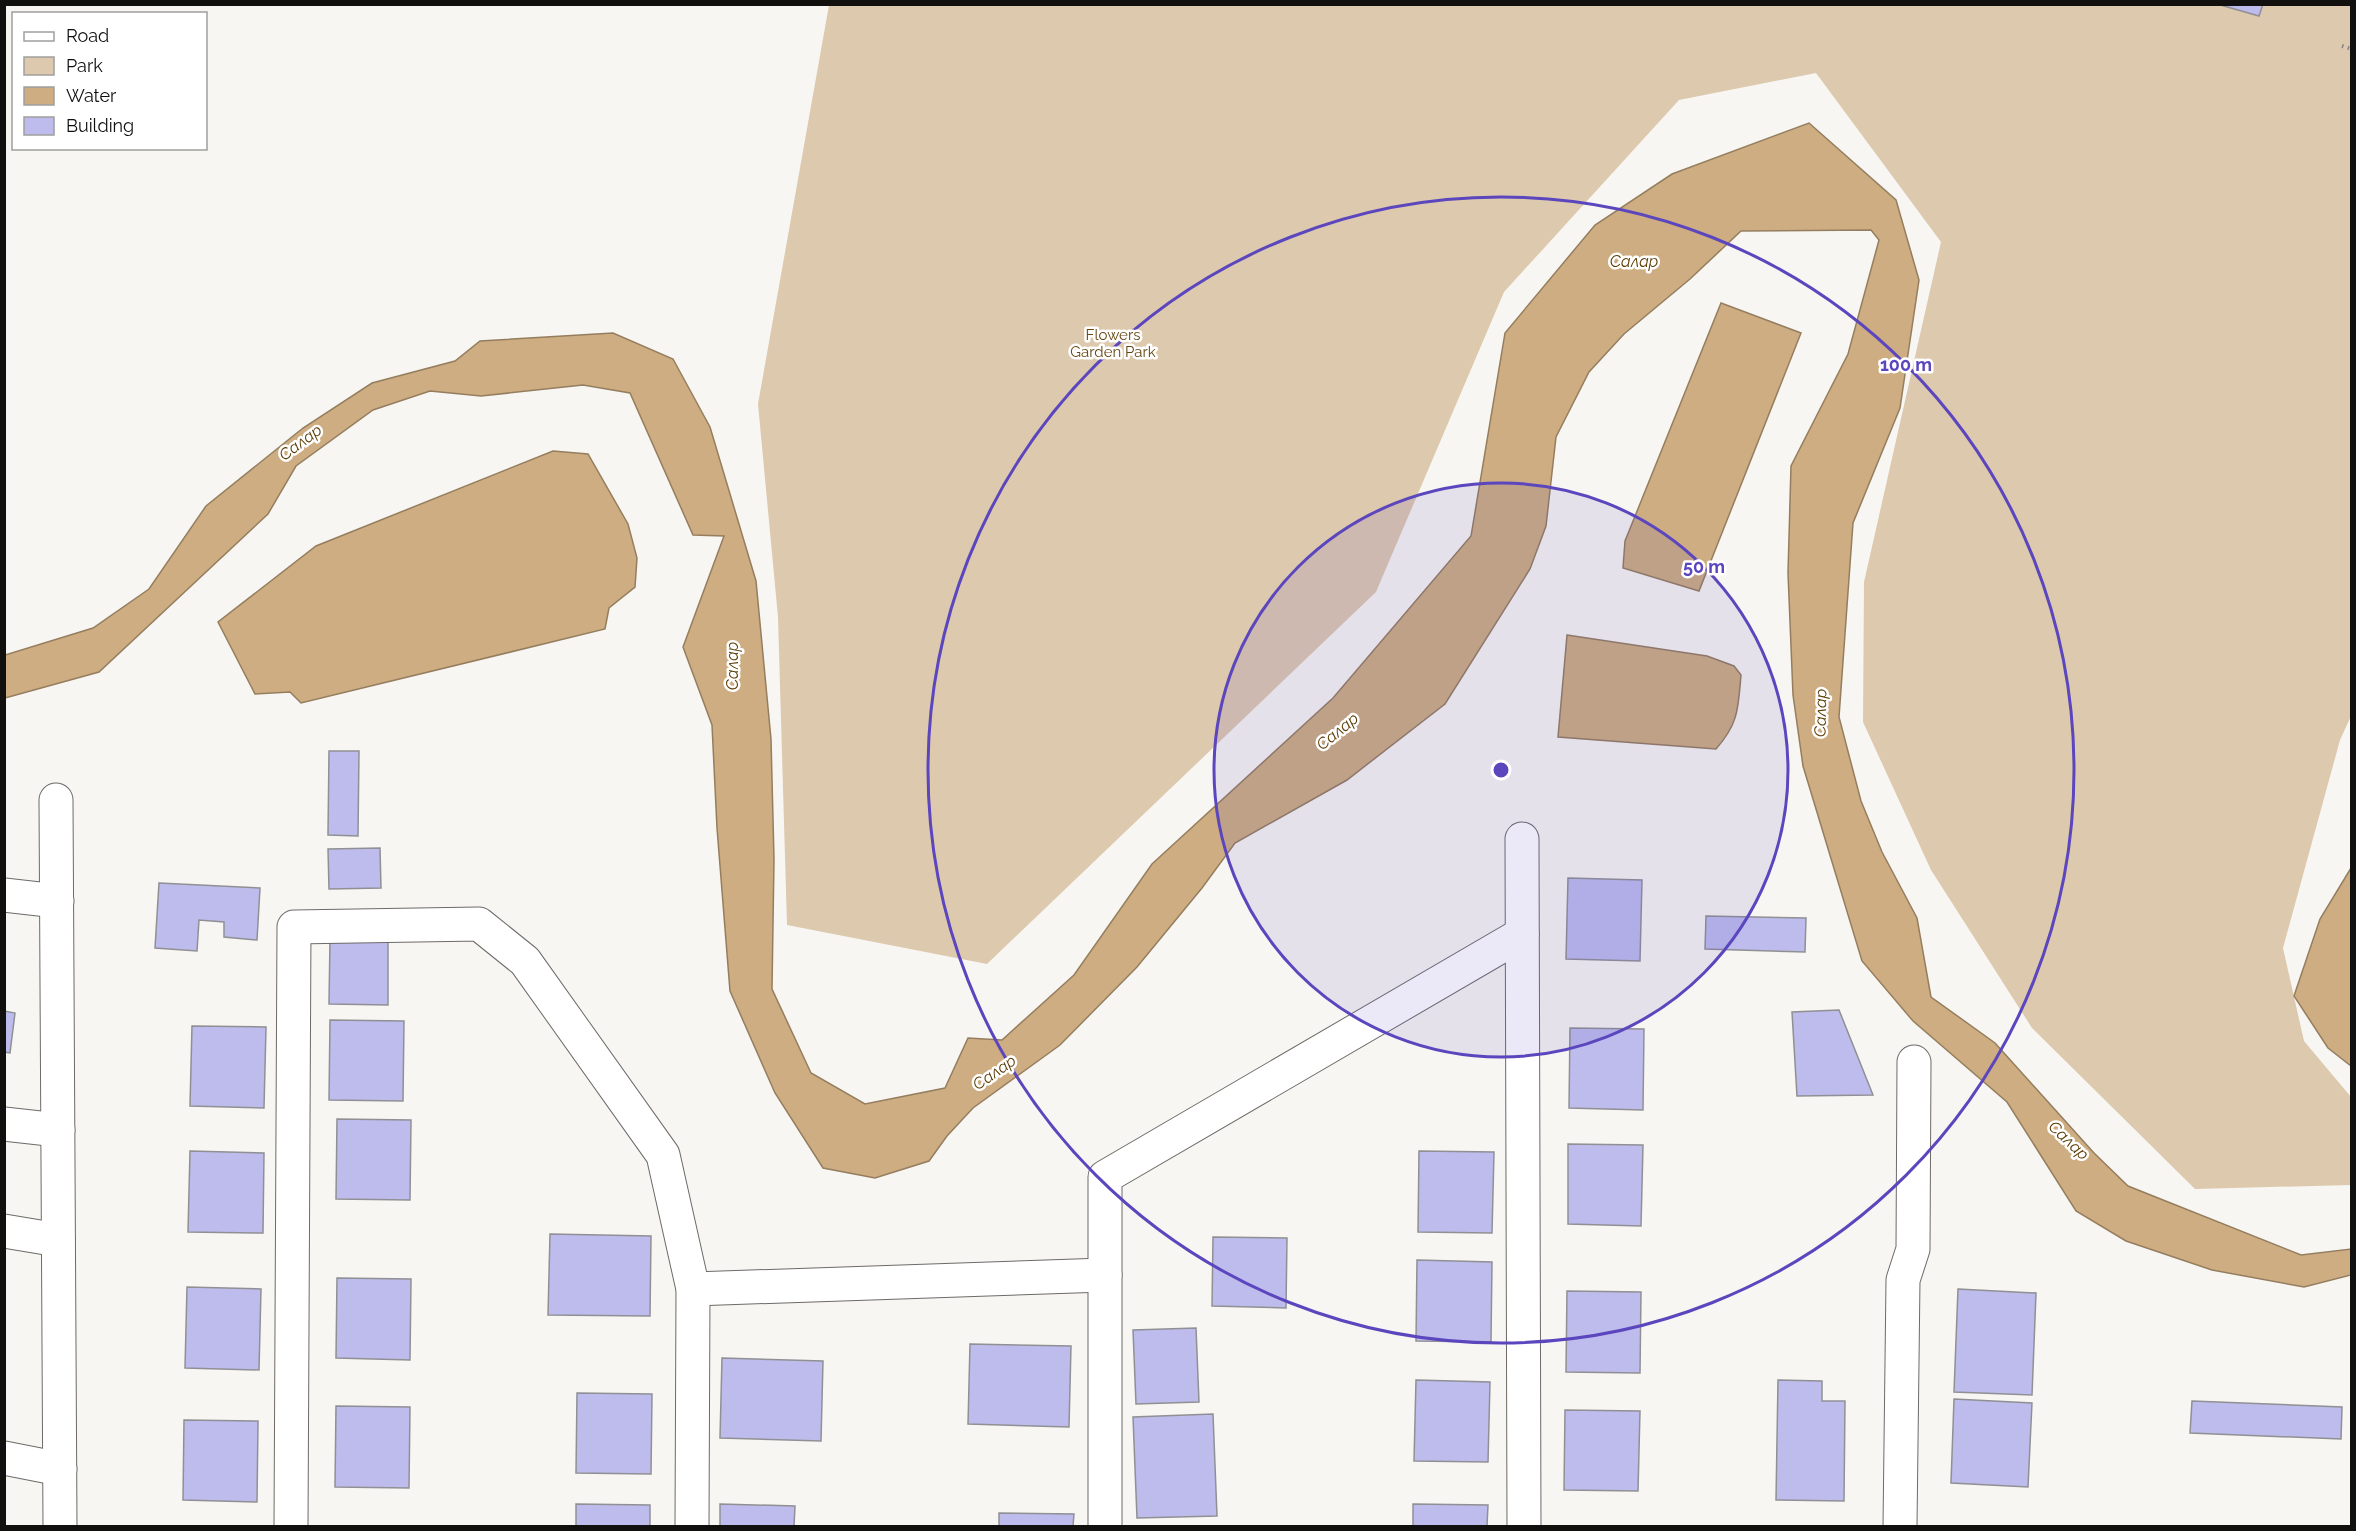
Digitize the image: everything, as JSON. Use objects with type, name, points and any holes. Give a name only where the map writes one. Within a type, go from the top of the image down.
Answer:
[{"type":"street","points":[[56,800],[60,1527]]},
{"type":"street","points":[[1522,839],[1524,1527]]},
{"type":"street","points":[[4,895],[57,901]]},
{"type":"street","points":[[291,1527],[294,927],[479,924],[525,961],[663,1155],[693,1288],[692,1527]]},
{"type":"street","points":[[1105,1527],[1105,1177],[1522,934]]},
{"type":"street","points":[[1900,1527],[1903,1280],[1913,1249],[1914,1062]]},
{"type":"street","points":[[4,1124],[58,1130]]},
{"type":"street","points":[[4,1231],[58,1240]]},
{"type":"street","points":[[693,1288],[1105,1275]]},
{"type":"street","points":[[4,1458],[60,1469]]},
{"type":"path","points":[[2342,46],[2352,49]]},
{"type":"green space","name":"Flowers Garden Park","points":[[829,5],[2351,5],[2351,716],[2340,740],[2283,948],[2304,1041],[2351,1097],[2351,1185],[2195,1189],[2032,1028],[1931,870],[1863,722],[1864,582],[1941,242],[1816,73],[1679,100],[1504,292],[1376,592],[987,964],[787,925],[778,617],[758,404]]},
{"type":"water","name":"Салар","points":[[1809,123],[1896,200],[1919,280],[1900,408],[1853,523],[1839,717],[1861,801],[1882,852],[1917,918],[1931,997],[1995,1043],[2094,1153],[2128,1186],[2301,1255],[2351,1249],[2351,1275],[2304,1287],[2212,1270],[2126,1241],[2076,1211],[2007,1102],[1913,1021],[1862,961],[1803,766],[1793,695],[1788,573],[1791,466],[1848,354],[1879,240],[1871,230],[1741,231],[1690,279],[1624,334],[1589,372],[1556,437],[1546,526],[1530,569],[1445,704],[1347,780],[1235,843],[1202,888],[1137,967],[1060,1045],[973,1108],[947,1136],[929,1161],[875,1178],[823,1168],[775,1093],[730,991],[717,828],[712,725],[683,647],[724,536],[693,535],[630,393],[583,385],[481,396],[430,391],[373,410],[296,466],[268,514],[99,672],[5,698],[5,655],[93,628],[149,589],[206,506],[303,428],[372,383],[455,361],[480,341],[613,333],[673,359],[710,427],[756,581],[771,739],[774,859],[772,989],[811,1073],[865,1104],[945,1088],[968,1038],[1002,1040],[1074,975],[1152,864],[1333,698],[1471,536],[1505,333],[1595,225],[1672,174]]},
{"type":"water","points":[[1721,303],[1801,333],[1699,591],[1623,568],[1625,541]]},
{"type":"water","points":[[553,451],[588,454],[628,524],[637,558],[635,587],[609,608],[605,629],[301,703],[290,692],[255,694],[218,622],[316,546]]},
{"type":"water","points":[[1567,635],[1707,656],[1734,666],[1741,675],[1738,706],[1733,723],[1724,740],[1716,749],[1558,737]]},
{"type":"water","points":[[2351,868],[2351,1066],[2328,1048],[2294,996],[2320,919]]},
{"type":"building","points":[[2217,4],[2263,4],[2259,16]]},
{"type":"building","points":[[329,751],[359,751],[358,836],[328,835]]},
{"type":"building","points":[[380,848],[381,888],[329,889],[328,849]]},
{"type":"building","points":[[1568,878],[1642,880],[1640,961],[1566,959]]},
{"type":"building","points":[[159,883],[260,888],[257,940],[224,937],[224,922],[199,920],[197,951],[155,948]]},
{"type":"building","points":[[1706,916],[1806,918],[1805,952],[1705,949]]},
{"type":"building","points":[[330,939],[388,940],[388,1005],[329,1004]]},
{"type":"building","points":[[1839,1010],[1873,1095],[1797,1096],[1792,1012]]},
{"type":"building","points":[[4,1011],[15,1013],[10,1053],[4,1052]]},
{"type":"building","points":[[330,1020],[404,1021],[403,1101],[329,1100]]},
{"type":"building","points":[[192,1026],[266,1027],[264,1108],[190,1106]]},
{"type":"building","points":[[1570,1028],[1644,1029],[1643,1110],[1569,1108]]},
{"type":"building","points":[[337,1119],[411,1120],[410,1200],[336,1199]]},
{"type":"building","points":[[1568,1144],[1643,1145],[1641,1226],[1568,1224]]},
{"type":"building","points":[[190,1151],[264,1153],[263,1233],[188,1232]]},
{"type":"building","points":[[1419,1151],[1494,1152],[1492,1233],[1418,1232]]},
{"type":"building","points":[[550,1234],[651,1236],[650,1316],[548,1315]]},
{"type":"building","points":[[1213,1237],[1287,1238],[1286,1308],[1212,1306]]},
{"type":"building","points":[[1417,1260],[1492,1262],[1491,1342],[1416,1341]]},
{"type":"building","points":[[337,1278],[411,1279],[410,1360],[336,1358]]},
{"type":"building","points":[[187,1287],[261,1289],[259,1370],[185,1368]]},
{"type":"building","points":[[1958,1289],[2036,1293],[2032,1395],[1954,1392]]},
{"type":"building","points":[[1567,1291],[1641,1292],[1640,1373],[1566,1372]]},
{"type":"building","points":[[1196,1328],[1199,1402],[1136,1404],[1133,1330]]},
{"type":"building","points":[[970,1344],[1071,1346],[1069,1427],[968,1424]]},
{"type":"building","points":[[722,1358],[823,1361],[821,1441],[720,1438]]},
{"type":"building","points":[[1416,1380],[1490,1382],[1488,1462],[1414,1461]]},
{"type":"building","points":[[1778,1380],[1822,1381],[1822,1401],[1845,1401],[1844,1501],[1776,1500]]},
{"type":"building","points":[[577,1393],[652,1394],[651,1474],[576,1473]]},
{"type":"building","points":[[1954,1399],[2032,1403],[2028,1487],[1951,1483]]},
{"type":"building","points":[[2192,1401],[2342,1407],[2341,1439],[2190,1433]]},
{"type":"building","points":[[336,1406],[410,1407],[409,1488],[335,1487]]},
{"type":"building","points":[[1565,1410],[1640,1411],[1638,1491],[1564,1490]]},
{"type":"building","points":[[1213,1414],[1217,1516],[1137,1518],[1133,1417]]},
{"type":"building","points":[[184,1420],[258,1421],[257,1502],[183,1500]]},
{"type":"building","points":[[576,1504],[650,1505],[650,1526],[576,1526]]},
{"type":"building","points":[[720,1504],[795,1506],[794,1526],[720,1526]]},
{"type":"building","points":[[1413,1504],[1488,1505],[1487,1526],[1413,1526]]},
{"type":"building","points":[[999,1513],[1074,1514],[1073,1526],[999,1526]]}]
